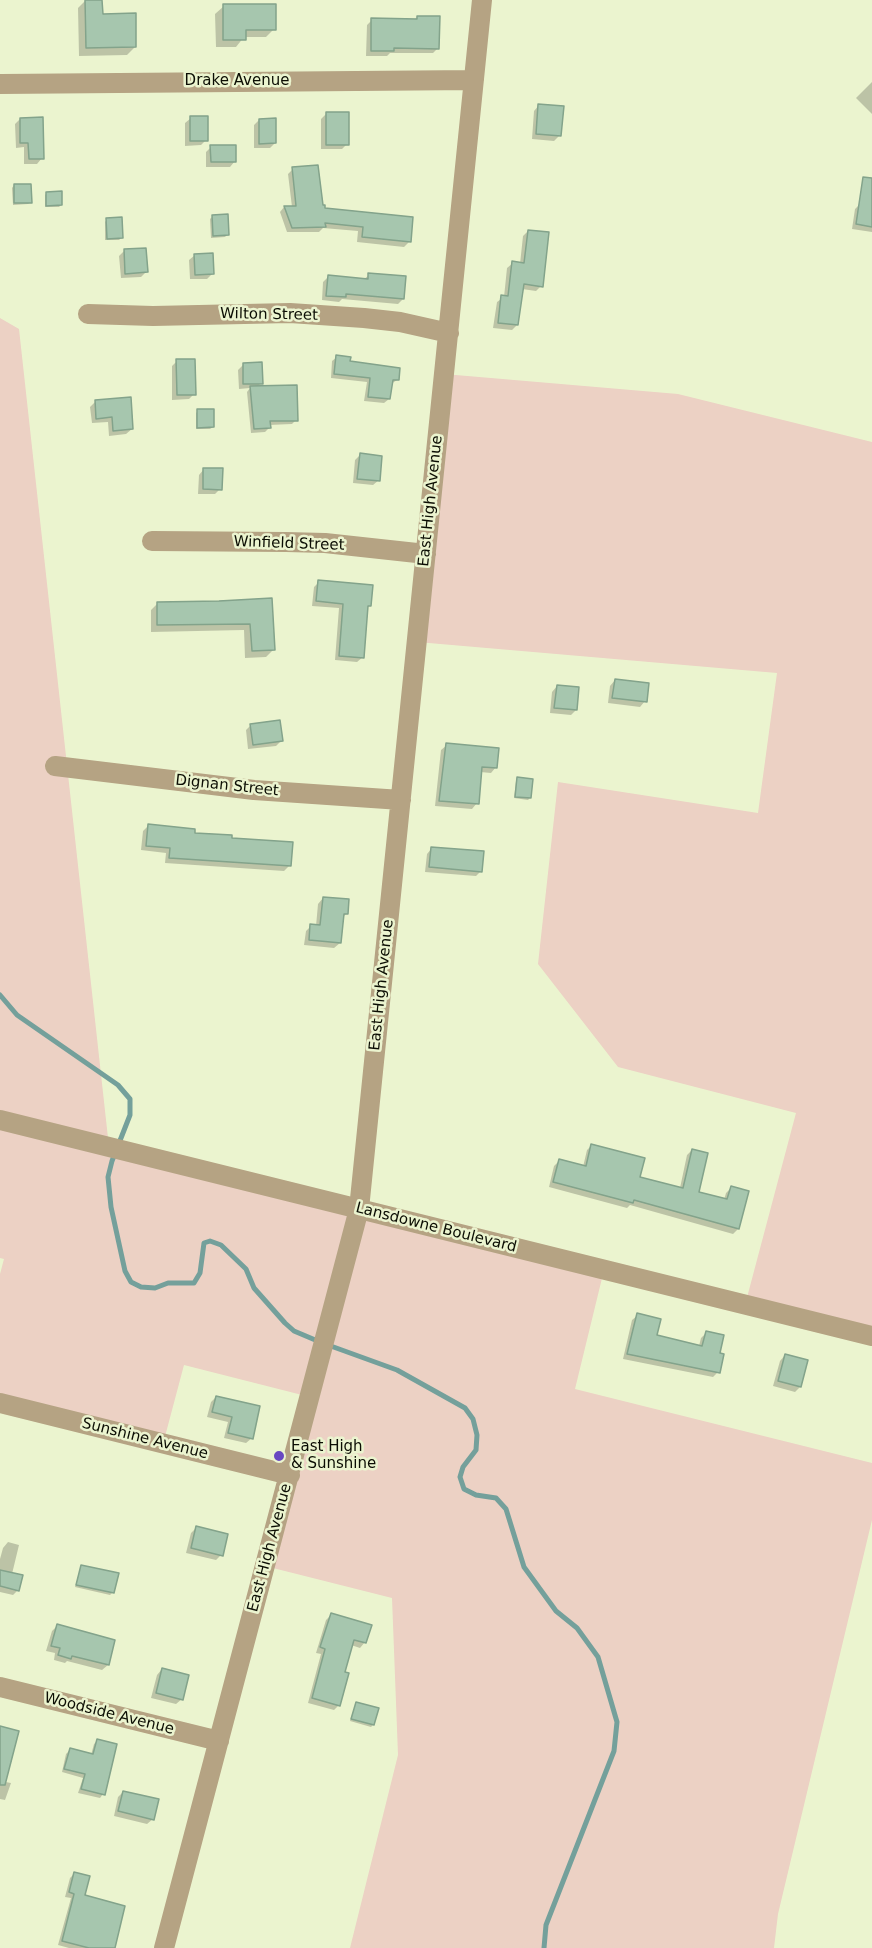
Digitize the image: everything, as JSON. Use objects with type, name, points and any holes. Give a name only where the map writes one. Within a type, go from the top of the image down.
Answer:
[{"type":"street","name":"East High Avenue","points":[[164,1948],[359,1209],[482,0]]},
{"type":"street","name":"Drake Avenue","points":[[0,84],[474,80]]},
{"type":"street","name":"Wilton Street","points":[[88,314],[153,316],[290,313],[400,322],[449,333]]},
{"type":"street","name":"Winfield Street","points":[[152,541],[286,542],[426,554]]},
{"type":"street","name":"Dignan Street","points":[[55,766],[254,790],[400,800]]},
{"type":"street","name":"Lansdowne Boulevard","points":[[0,1120],[872,1336]]},
{"type":"street","name":"Sunshine Avenue","points":[[0,1403],[290,1475]]},
{"type":"street","name":"Woodside Avenue","points":[[0,1687],[219,1741]]},
{"type":"shaded area","points":[[0,318],[19,329],[109,1147],[604,1270],[575,1389],[872,1463],[872,1520],[778,1914],[774,1948],[350,1948],[398,1755],[392,1598],[265,1566],[310,1397],[184,1365],[163,1444],[0,1403],[0,1274],[4,1259],[0,1258]]},
{"type":"shaded area","points":[[444,374],[678,394],[872,442],[872,1336],[745,1305],[796,1113],[618,1067],[538,964],[558,782],[758,813],[777,673],[417,642]]},
{"type":"building","points":[[85,0],[102,0],[103,14],[136,13],[136,47],[86,48]]},
{"type":"building","points":[[223,4],[276,4],[276,30],[246,30],[246,40],[223,40]]},
{"type":"building","points":[[417,16],[440,16],[439,49],[394,48],[394,51],[371,51],[371,18],[417,19]]},
{"type":"building","points":[[538,104],[564,106],[561,136],[536,134]]},
{"type":"building","points":[[326,112],[349,112],[349,145],[326,145]]},
{"type":"building","points":[[190,116],[208,116],[208,141],[190,141]]},
{"type":"building","points":[[43,117],[44,159],[29,159],[28,143],[20,143],[20,118]]},
{"type":"building","points":[[276,118],[276,143],[259,144],[259,119]]},
{"type":"building","points":[[210,145],[236,145],[236,162],[211,162]]},
{"type":"building","points":[[318,165],[325,208],[413,217],[411,242],[362,237],[363,227],[325,223],[326,227],[292,228],[284,206],[296,206],[292,167]]},
{"type":"building","points":[[863,177],[872,178],[872,227],[856,224]]},
{"type":"building","points":[[14,184],[31,184],[32,203],[14,203]]},
{"type":"building","points":[[62,191],[62,205],[46,206],[46,192]]},
{"type":"building","points":[[228,214],[229,235],[213,236],[212,215]]},
{"type":"building","points":[[122,217],[123,238],[107,239],[106,218]]},
{"type":"building","points":[[528,230],[549,232],[543,287],[524,284],[518,325],[498,323],[501,295],[508,296],[512,261],[524,263]]},
{"type":"building","points":[[146,248],[148,272],[125,274],[124,249]]},
{"type":"building","points":[[213,253],[214,274],[195,275],[194,254]]},
{"type":"building","points":[[368,273],[406,276],[404,299],[346,294],[346,297],[326,296],[328,275],[368,279]]},
{"type":"building","points":[[336,355],[351,357],[350,361],[400,368],[399,380],[393,380],[390,399],[368,397],[370,378],[334,374]]},
{"type":"building","points":[[176,359],[195,359],[196,395],[177,395]]},
{"type":"building","points":[[262,362],[263,384],[243,384],[243,363]]},
{"type":"building","points":[[297,385],[298,421],[270,421],[271,428],[254,429],[250,386]]},
{"type":"building","points":[[131,397],[133,429],[113,431],[112,417],[96,419],[95,400]]},
{"type":"building","points":[[197,409],[214,409],[214,427],[197,428]]},
{"type":"building","points":[[360,453],[382,456],[380,481],[357,479]]},
{"type":"building","points":[[203,468],[223,468],[222,490],[203,489]]},
{"type":"building","points":[[318,580],[373,585],[371,606],[368,606],[364,658],[339,656],[343,604],[316,601]]},
{"type":"building","points":[[272,598],[275,650],[252,651],[250,624],[157,625],[157,602]]},
{"type":"building","points":[[615,679],[649,683],[647,702],[612,698]]},
{"type":"building","points":[[557,685],[579,687],[577,710],[554,708]]},
{"type":"building","points":[[280,720],[283,741],[253,745],[250,724]]},
{"type":"building","points":[[446,743],[499,748],[497,768],[482,767],[479,804],[439,801]]},
{"type":"building","points":[[517,777],[533,779],[531,798],[515,797]]},
{"type":"building","points":[[148,824],[195,829],[195,833],[232,835],[232,838],[293,842],[291,866],[169,858],[170,848],[146,846]]},
{"type":"building","points":[[431,847],[484,851],[482,872],[429,867]]},
{"type":"building","points":[[323,897],[349,899],[348,914],[344,914],[341,943],[309,940],[310,924],[320,925]]},
{"type":"building","points":[[591,1144],[645,1158],[640,1177],[683,1188],[692,1149],[708,1153],[699,1192],[727,1199],[731,1186],[749,1191],[739,1229],[634,1200],[633,1203],[553,1182],[559,1159],[586,1166]]},
{"type":"building","points":[[637,1313],[661,1319],[657,1335],[702,1346],[706,1331],[724,1335],[720,1353],[724,1354],[720,1373],[627,1354]]},
{"type":"building","points":[[785,1354],[808,1360],[801,1387],[778,1381]]},
{"type":"building","points":[[216,1396],[260,1406],[253,1439],[228,1433],[232,1417],[212,1412]]},
{"type":"building","points":[[196,1526],[228,1534],[223,1556],[191,1548]]},
{"type":"building","points":[[81,1565],[119,1573],[114,1593],[76,1585]]},
{"type":"building","points":[[0,1570],[23,1575],[19,1591],[0,1586]]},
{"type":"building","points":[[331,1613],[372,1625],[366,1643],[354,1640],[345,1672],[349,1673],[340,1706],[312,1698],[325,1649],[320,1647]]},
{"type":"building","points":[[57,1624],[115,1640],[109,1665],[58,1655],[60,1648],[51,1646]]},
{"type":"building","points":[[162,1668],[189,1675],[183,1700],[156,1693]]},
{"type":"building","points":[[356,1702],[379,1708],[374,1725],[351,1719]]},
{"type":"building","points":[[0,1726],[19,1731],[5,1785],[0,1785]]},
{"type":"building","points":[[97,1739],[117,1744],[105,1795],[81,1789],[85,1774],[64,1769],[70,1748],[93,1754]]},
{"type":"building","points":[[123,1791],[159,1799],[154,1820],[118,1811]]},
{"type":"building","points":[[74,1872],[90,1876],[85,1895],[125,1906],[115,1948],[89,1948],[62,1941],[74,1894],[69,1892]]},
{"type":"waterway","points":[[0,995],[17,1015],[118,1085],[130,1099],[130,1115],[108,1177],[111,1207],[125,1271],[131,1282],[141,1287],[155,1288],[168,1283],[194,1283],[200,1273],[204,1243],[210,1241],[221,1245],[246,1269],[254,1288],[285,1323],[294,1331],[320,1342]]},
{"type":"waterway","points":[[328,1345],[397,1370],[465,1408],[473,1419],[477,1435],[476,1450],[463,1467],[460,1477],[464,1489],[476,1495],[496,1498],[506,1509],[524,1567],[556,1611],[577,1628],[598,1657],[617,1722],[614,1751],[546,1925],[544,1948]]},
{"type":"place","name":"East High & Sunshine","points":[[279,1456]]}]
